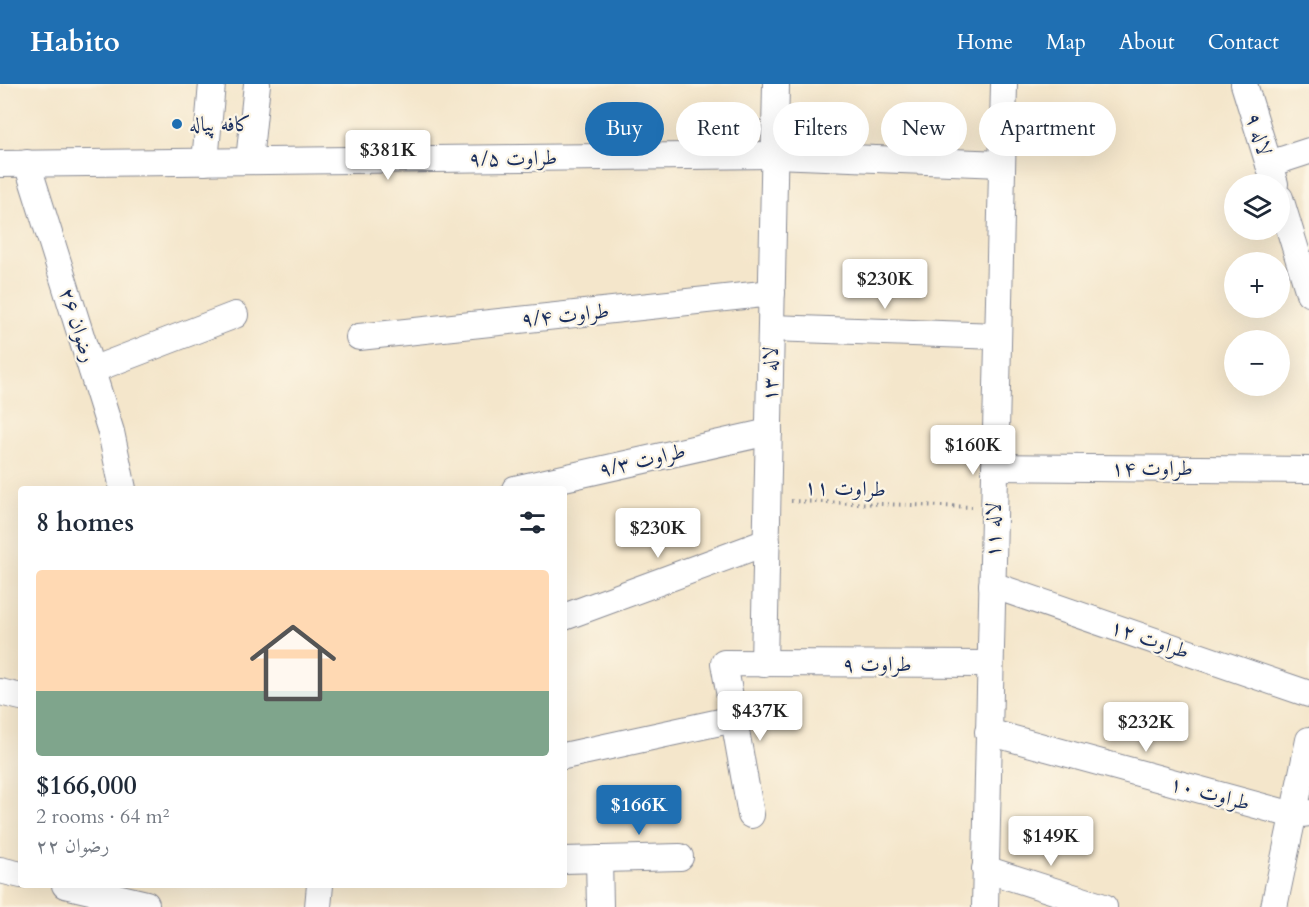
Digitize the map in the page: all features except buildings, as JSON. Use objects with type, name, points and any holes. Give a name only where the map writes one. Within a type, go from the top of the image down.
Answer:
[{"type":"street","points":[[205,162],[212,84]]},
{"type":"street","points":[[249,161],[257,84]]},
{"type":"street","name":"لاله ۱۳","points":[[776,84],[776,102]]},
{"type":"street","name":"لاله ۱۱","points":[[985,907],[1004,84]]},
{"type":"street","name":"لاله ۹","points":[[1244,84],[1272,174]]},
{"type":"street","points":[[1272,174],[1309,151]]},
{"type":"street","name":"طراوت ۹/۵","points":[[0,164],[773,155]]},
{"type":"street","name":"لاله ۱۳","points":[[764,664],[775,156]]},
{"type":"street","name":"طراوت ۹/۵","points":[[798,156],[1002,165]]},
{"type":"street","name":"رضوان ۲۶","points":[[27,163],[111,432],[122,486]]},
{"type":"street","points":[[1290,231],[1309,293]]},
{"type":"street","name":"طراوت ۹/۴","points":[[359,337],[772,293]]},
{"type":"street","points":[[92,370],[235,315]]},
{"type":"street","points":[[771,328],[998,336]]},
{"type":"street","name":"طراوت ۹/۳","points":[[528,486],[769,432]]},
{"type":"street","name":"طراوت ۱۴","points":[[995,467],[1309,470]]},
{"type":"street","points":[[567,616],[767,542]]},
{"type":"street","name":"طراوت ۱۲","points":[[992,585],[1309,694]]},
{"type":"street","name":"طراوت ۹","points":[[734,719],[724,663],[990,664]]},
{"type":"street","points":[[0,692],[18,696]]},
{"type":"street","points":[[567,755],[734,719],[751,815]]},
{"type":"street","name":"طراوت ۱۰","points":[[988,732],[1301,814]]},
{"type":"street","points":[[1274,907],[1301,814],[1309,740]]},
{"type":"street","points":[[567,860],[680,857]]},
{"type":"street","points":[[599,859],[600,907]]},
{"type":"street","points":[[985,869],[1104,907]]},
{"type":"street","points":[[0,870],[18,874]]},
{"type":"street","points":[[83,888],[147,899]]},
{"type":"street","points":[[318,907],[320,888]]},
{"type":"path","name":"طراوت ۱۱","points":[[768,501],[994,508]]},
{"type":"place","name":"کافه پیاله","points":[[177,124]]}]
